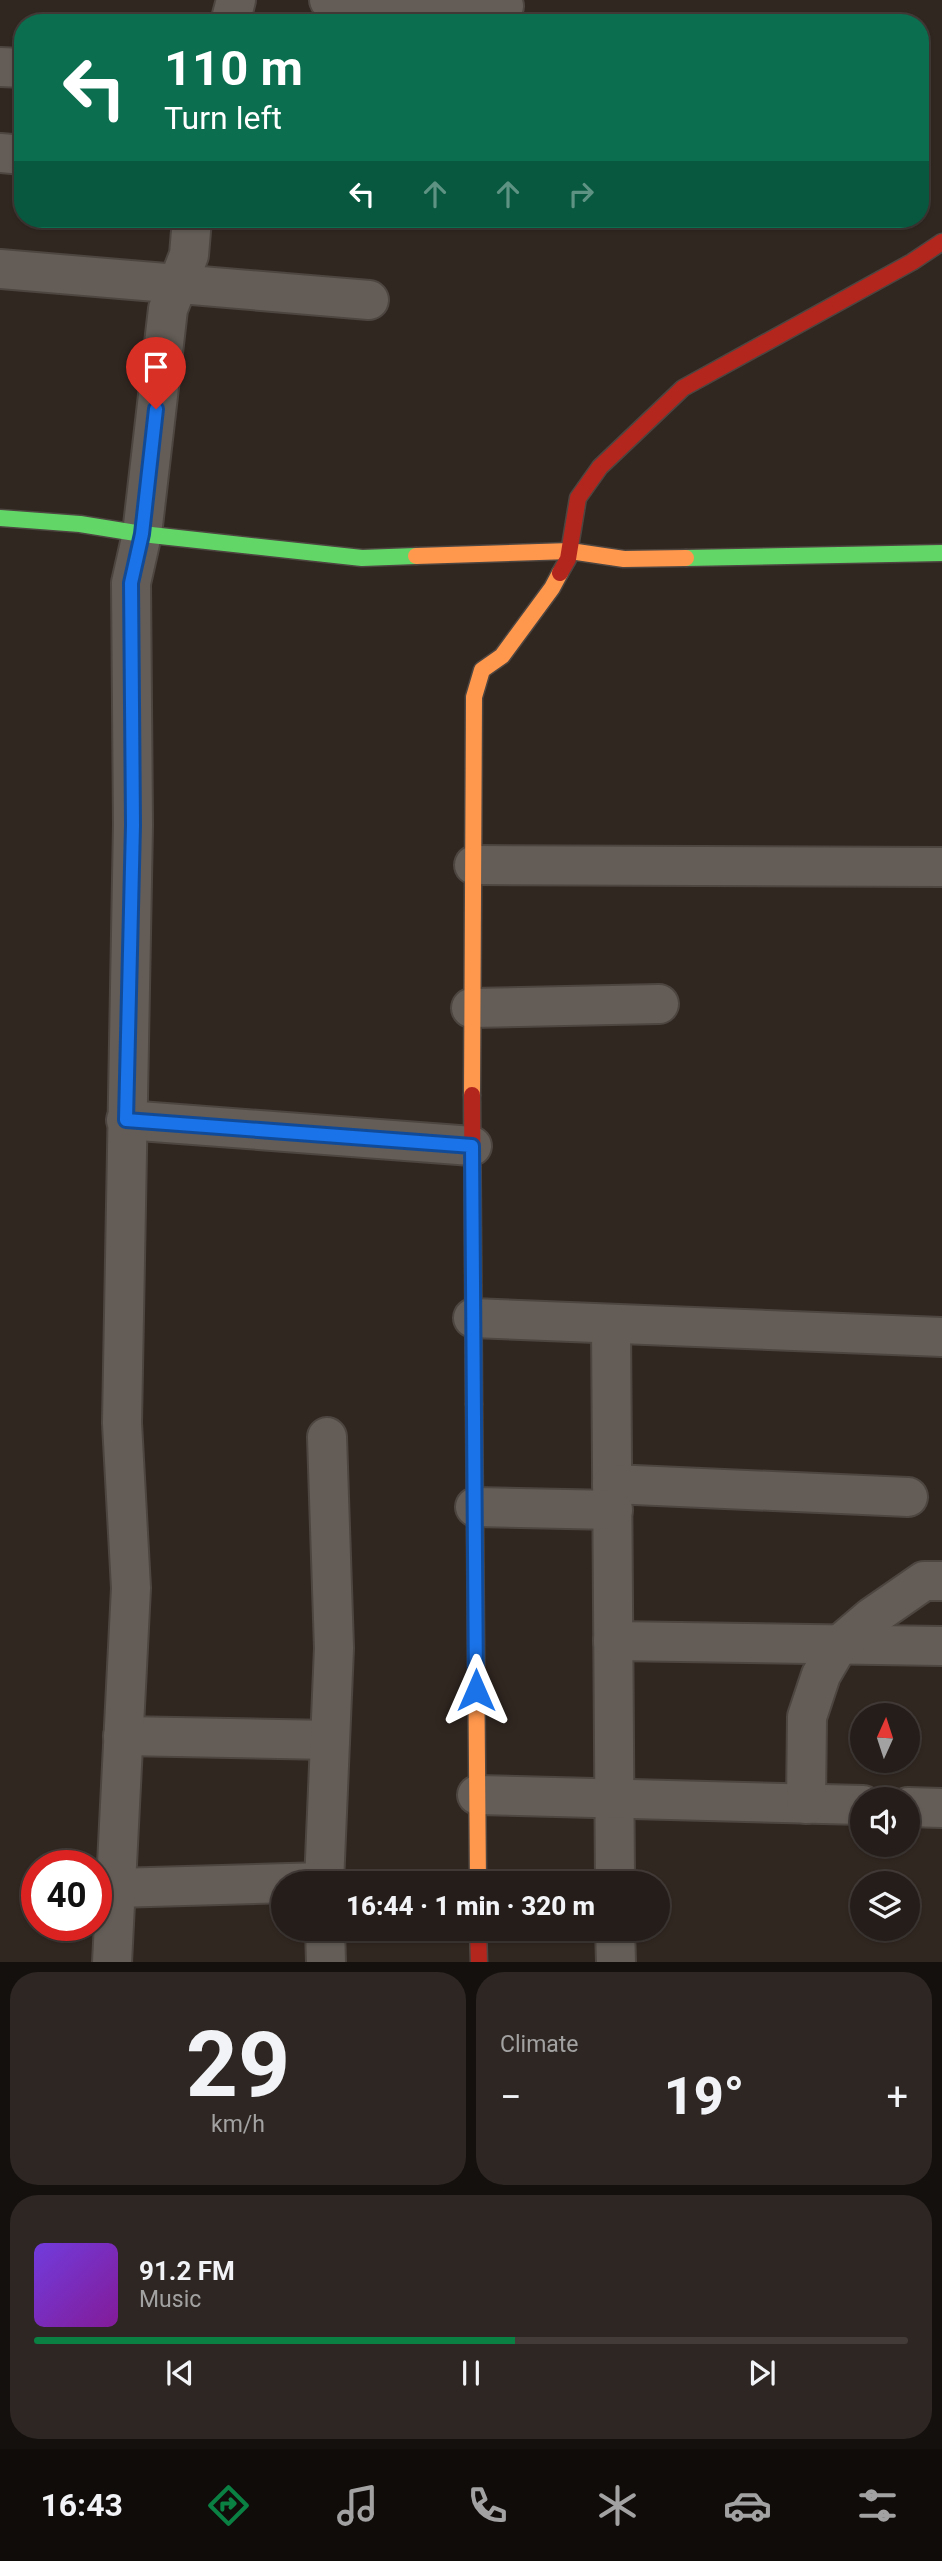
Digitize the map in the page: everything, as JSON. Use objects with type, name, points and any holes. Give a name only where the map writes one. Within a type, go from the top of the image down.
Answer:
[{"type":"street","points":[[329,0],[505,6]]},
{"type":"street","points":[[111,1962],[131,1588],[122,1423],[133,825],[131,583],[142,534],[168,309],[189,256],[191,228]]},
{"type":"street","points":[[478,1871],[471,1008],[476,688],[482,670],[502,656],[552,588],[570,551],[578,498],[600,467],[683,388],[912,262],[942,242]]},
{"type":"street","points":[[0,269],[369,300]]},
{"type":"street","points":[[0,517],[362,558],[570,551],[624,559],[942,553]]},
{"type":"street","points":[[474,865],[942,867]]},
{"type":"street","points":[[471,1008],[659,1004]]},
{"type":"street","points":[[126,1120],[472,1146]]},
{"type":"street","points":[[473,1318],[942,1337]]},
{"type":"street","points":[[611,1324],[615,1871]]},
{"type":"street","points":[[324,1871],[334,1648],[327,1437]]},
{"type":"street","points":[[475,1507],[612,1497],[908,1497]]},
{"type":"street","points":[[806,1804],[807,1717],[821,1675],[838,1646],[872,1617],[924,1581],[942,1581]]},
{"type":"street","points":[[613,1641],[942,1646]]},
{"type":"street","points":[[123,1736],[330,1740]]},
{"type":"street","points":[[477,1795],[850,1805]]},
{"type":"street","points":[[920,1807],[942,1808]]},
{"type":"street","points":[[116,1888],[271,1884]]},
{"type":"street","points":[[326,1941],[326,1962]]},
{"type":"street","points":[[478,1941],[479,1962]]},
{"type":"street","points":[[615,1941],[615,1962]]},
{"type":"traffic: fast","points":[[0,518],[80,524],[142,534],[362,558],[416,556]]},
{"type":"traffic: fast","points":[[686,558],[942,553]]},
{"type":"traffic: slow","points":[[416,556],[570,551],[624,559],[686,558]]},
{"type":"traffic: slow","points":[[472,1095],[474,697],[482,670],[502,656],[560,573]]},
{"type":"traffic: slow","points":[[474,1404],[478,1871]]},
{"type":"traffic: jam","points":[[560,573],[568,559],[578,498],[600,467],[683,388],[912,262],[942,242]]},
{"type":"traffic: jam","points":[[472,1095],[474,1404]]},
{"type":"traffic: jam","points":[[478,1941],[479,1962]]},
{"type":"route","points":[[156,409],[142,534],[131,583],[133,825],[126,1120],[472,1146],[476,1690]]}]
